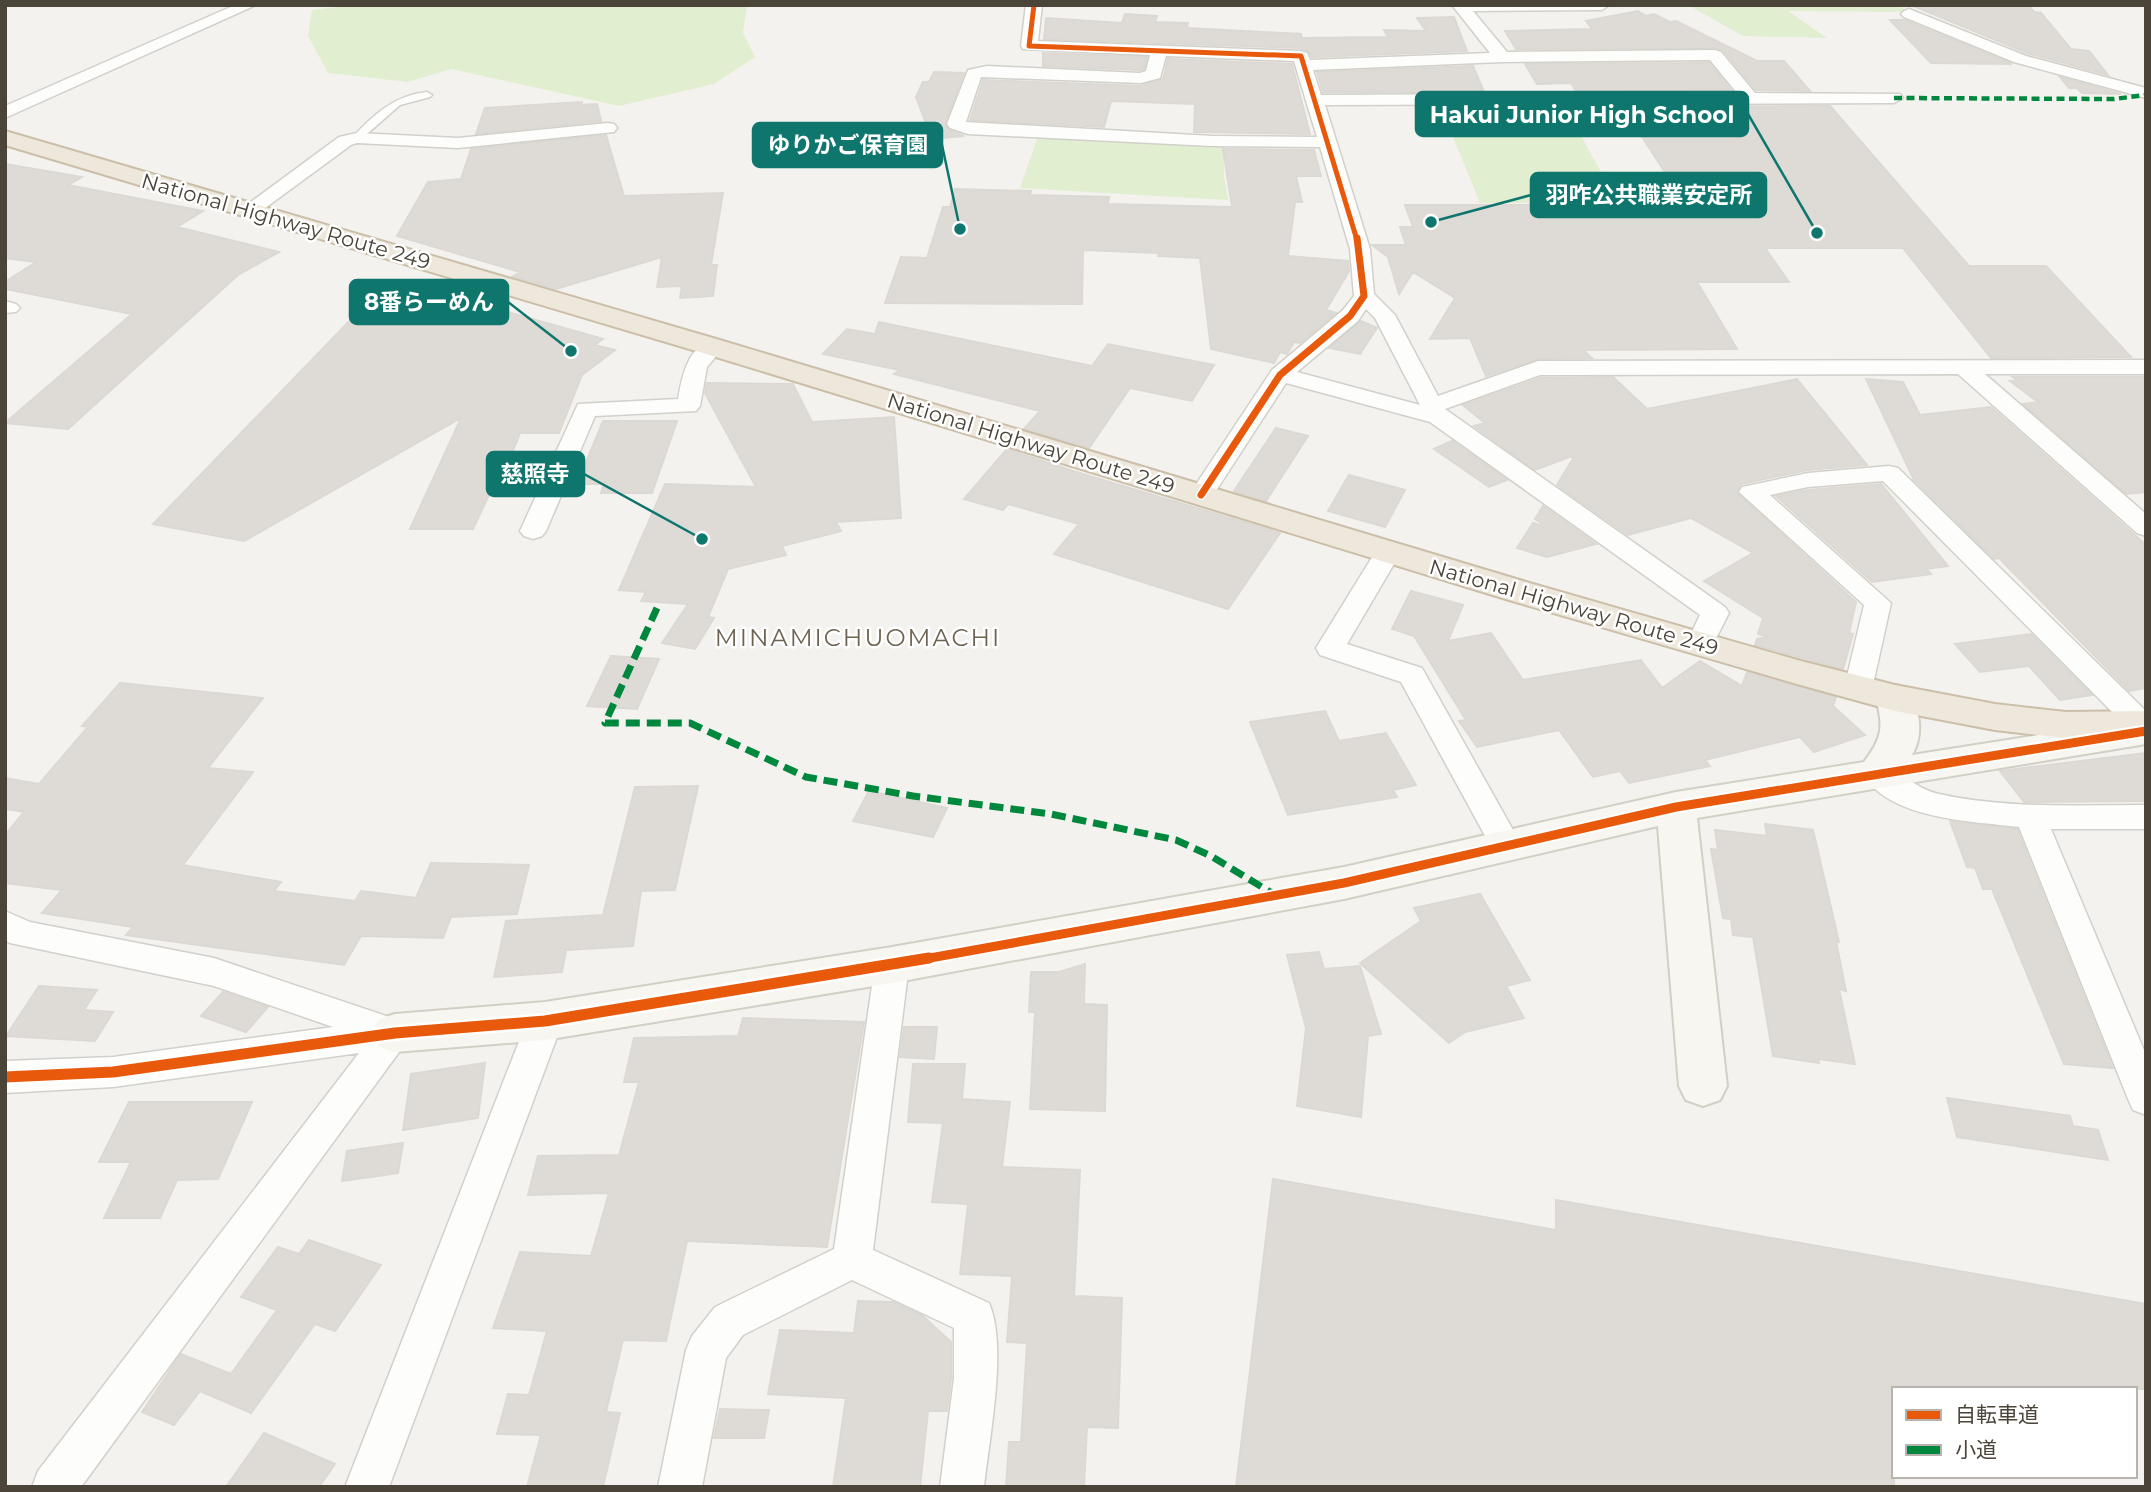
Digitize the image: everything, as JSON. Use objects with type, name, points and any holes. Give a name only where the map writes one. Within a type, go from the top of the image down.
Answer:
[{"type":"highway","name":"National Highway Route 249","points":[[5,138],[713,347],[1388,552],[1858,689],[1995,717],[2066,725],[2144,726]]},
{"type":"street","points":[[5,113],[249,5]]},
{"type":"street","points":[[1034,5],[1029,46],[1301,56],[1360,249],[1364,296],[1350,316],[1280,375],[1201,495]]},
{"type":"street","points":[[1460,6],[1602,5]]},
{"type":"street","points":[[1460,6],[1502,57]]},
{"type":"street","points":[[1909,14],[2020,59],[2146,93]]},
{"type":"street","points":[[1159,50],[1154,74],[1142,78],[987,71],[974,74],[956,124],[968,129],[1212,141],[1327,142]]},
{"type":"street","points":[[1304,65],[1502,57],[1715,55],[1751,99]]},
{"type":"street","points":[[1608,56],[1637,99]]},
{"type":"street","points":[[1315,100],[1894,98]]},
{"type":"street","points":[[250,210],[345,141],[357,138],[458,143],[608,128]]},
{"type":"street","points":[[1364,296],[1384,315],[1435,411]]},
{"type":"street","points":[[533,531],[586,409],[688,407],[696,366],[713,347]]},
{"type":"street","points":[[1964,367],[2146,528]]},
{"type":"street","points":[[1435,411],[1538,368],[2146,367]]},
{"type":"street","points":[[1280,375],[1435,411],[1715,613],[1700,644]]},
{"type":"street","points":[[1858,689],[1878,603],[1751,492],[1808,480],[1889,473],[2144,726]]},
{"type":"street","points":[[1388,552],[1330,648],[1412,675],[1506,846]]},
{"type":"street","points":[[1877,773],[1899,744],[1900,716],[1895,698]]},
{"type":"street","points":[[5,1077],[113,1072],[395,1033],[545,1021],[892,965],[1344,883],[1676,807],[2144,726]]},
{"type":"street","points":[[1877,773],[1903,792],[1933,805],[2032,817],[2146,817]]},
{"type":"street","points":[[1676,807],[1703,1086]]},
{"type":"street","points":[[2032,817],[2146,1099]]},
{"type":"street","points":[[5,924],[22,934],[214,972],[395,1033]]},
{"type":"street","points":[[852,1260],[892,965]]},
{"type":"street","points":[[367,1487],[545,1021]]},
{"type":"street","points":[[54,1487],[395,1033]]},
{"type":"street","points":[[680,1487],[706,1350],[729,1321],[852,1260]]},
{"type":"street","points":[[852,1260],[975,1317],[975,1378],[962,1487]]},
{"type":"lane","points":[[357,138],[397,102],[410,96],[427,95]]},
{"type":"green space","points":[[355,5],[747,5],[743,33],[755,57],[714,84],[619,106],[451,69],[408,82],[328,73],[308,36],[312,10]]},
{"type":"green space","points":[[1688,5],[1900,5],[1907,12],[1788,11],[1827,38],[1743,36]]},
{"type":"green space","points":[[1440,105],[1564,105],[1618,203],[1480,203]]},
{"type":"green space","points":[[1038,136],[1224,146],[1224,176],[1228,200],[1020,188]]},
{"type":"building","points":[[1911,5],[2028,5],[2034,12],[2041,13],[2071,49],[2089,51],[2108,75],[2027,53]]},
{"type":"building","points":[[1638,11],[1646,16],[1654,14],[1670,22],[1676,21],[1757,61],[1784,61],[1810,91],[1756,90],[1723,50],[1716,48],[1516,49],[1505,31],[1592,29],[1586,21]]},
{"type":"building","points":[[1125,14],[1157,16],[1155,22],[1188,23],[1187,28],[1301,34],[1302,38],[1388,37],[1384,30],[1426,31],[1417,18],[1454,17],[1467,51],[1312,57],[1308,51],[1301,48],[1044,39],[1046,18],[1122,23]]},
{"type":"building","points":[[1890,20],[1904,20],[2012,64],[1931,63]]},
{"type":"building","points":[[1043,53],[1147,57],[1144,69],[1140,70],[1043,66]]},
{"type":"building","points":[[1168,59],[1292,64],[1310,134],[1194,132],[1195,104],[1111,101],[1104,127],[970,120],[983,80],[1141,86],[1163,79]]},
{"type":"building","points":[[1709,63],[1731,90],[1576,91],[1571,83],[1537,84],[1525,64]]},
{"type":"building","points":[[1473,66],[1484,92],[1323,92],[1317,72]]},
{"type":"building","points":[[934,72],[964,73],[945,123],[949,130],[964,136],[932,139],[916,97],[923,82],[929,82]]},
{"type":"building","points":[[2060,77],[2121,94],[2082,93],[2077,88],[2069,88]]},
{"type":"building","points":[[582,102],[581,105],[597,104],[601,121],[476,134],[485,108]]},
{"type":"building","points":[[1830,106],[1969,266],[2046,266],[2131,357],[1991,358],[1903,248],[1765,248],[1789,282],[1697,282],[1737,349],[1583,350],[1592,358],[1537,359],[1486,376],[1470,338],[1430,339],[1455,298],[1413,272],[1399,294],[1388,257],[1372,245],[1406,245],[1400,227],[1413,227],[1405,205],[1686,205],[1623,107]]},
{"type":"building","points":[[606,135],[624,196],[723,193],[711,265],[717,265],[713,296],[680,298],[682,286],[657,287],[662,257],[556,289],[512,277],[520,272],[397,236],[428,182],[461,179],[471,149]]},
{"type":"building","points":[[1223,149],[1314,150],[1321,176],[1296,176],[1302,202],[1295,202],[1288,256],[1348,261],[1349,271],[1326,310],[1336,313],[1300,343],[1294,342],[1287,354],[1280,352],[1274,363],[1211,349],[1200,258],[1158,256],[1159,253],[1083,250],[1082,304],[885,303],[901,257],[927,258],[943,207],[950,207],[955,189],[1031,191],[1030,195],[1109,197],[1108,204],[1232,207]]},
{"type":"building","points":[[5,164],[82,177],[68,185],[203,211],[177,227],[279,252],[238,275],[68,429],[5,423],[132,314],[5,289],[5,282],[36,262],[5,258]]},
{"type":"building","points":[[469,301],[603,339],[595,345],[615,350],[582,375],[559,433],[520,433],[507,465],[503,465],[473,529],[410,529],[461,418],[244,541],[153,524],[361,309],[436,319]]},
{"type":"building","points":[[1361,321],[1377,328],[1360,354],[1329,348]]},
{"type":"building","points":[[879,322],[1092,366],[1108,344],[1214,365],[1192,401],[1130,388],[1089,448],[1024,429],[1040,411],[894,374],[899,370],[823,354],[847,329],[875,334]]},
{"type":"building","points":[[1613,377],[1647,409],[1797,379],[1867,465],[1807,470],[1741,484],[1736,492],[1856,602],[1849,633],[1853,634],[1843,669],[1755,645],[1757,639],[1769,637],[1758,634],[1763,618],[1704,581],[1753,553],[1691,518],[1628,535],[1557,485],[1575,455],[1535,470],[1474,426],[1485,423],[1463,405],[1540,378]]},
{"type":"building","points":[[2013,377],[2146,377],[2146,492],[2126,494],[2023,404],[2038,402],[2010,381],[2017,380]]},
{"type":"building","points":[[1866,379],[1903,382],[1920,415],[1991,407],[2146,545],[2146,688],[2129,691],[1999,558],[1994,559],[1914,480]]},
{"type":"building","points":[[707,383],[793,384],[812,422],[894,417],[901,518],[836,522],[841,531],[782,546],[786,555],[728,569],[708,617],[714,618],[695,649],[662,643],[688,604],[641,601],[646,592],[619,590],[665,484],[756,487],[705,393]]},
{"type":"building","points":[[603,421],[677,421],[652,493],[601,493],[604,484],[577,484]]},
{"type":"building","points":[[1276,428],[1308,436],[1266,501],[1234,491]]},
{"type":"building","points":[[1452,441],[1507,480],[1489,487],[1434,449]]},
{"type":"building","points":[[1007,449],[1280,533],[1228,609],[1054,554],[1079,524],[1008,504],[1003,510],[964,499]]},
{"type":"building","points":[[1349,475],[1405,490],[1385,527],[1328,511]]},
{"type":"building","points":[[1881,484],[1948,566],[1926,569],[1931,574],[1872,582],[1776,496],[1808,490]]},
{"type":"building","points":[[1543,506],[1596,544],[1547,557],[1517,548],[1533,523],[1547,527],[1535,519]]},
{"type":"building","points":[[1411,591],[1463,605],[1448,641],[1491,633],[1523,680],[1641,660],[1662,688],[1700,661],[1742,686],[1747,672],[1836,697],[1833,706],[1865,735],[1814,752],[1800,737],[1705,760],[1710,766],[1629,783],[1620,771],[1593,777],[1559,730],[1477,747],[1459,721],[1466,720],[1414,636],[1392,629]]},
{"type":"building","points":[[2031,634],[2092,695],[2060,700],[2029,666],[1980,672],[1955,644]]},
{"type":"building","points":[[611,656],[659,659],[637,709],[587,706]]},
{"type":"building","points":[[120,683],[263,698],[208,768],[253,772],[183,865],[281,882],[274,891],[355,901],[361,891],[416,898],[431,863],[529,865],[517,914],[451,917],[443,938],[361,936],[344,965],[126,935],[133,927],[42,913],[62,890],[5,883],[5,835],[24,812],[5,809],[5,778],[39,784],[88,727],[82,726]]},
{"type":"building","points":[[1325,711],[1339,741],[1386,733],[1416,785],[1393,790],[1397,797],[1288,815],[1250,722]]},
{"type":"building","points":[[2146,753],[2146,801],[2024,802],[2000,771]]},
{"type":"building","points":[[698,786],[675,890],[641,891],[633,946],[566,950],[562,972],[494,977],[506,921],[603,915],[635,787]]},
{"type":"building","points":[[869,791],[947,808],[933,837],[853,821]]},
{"type":"building","points":[[1950,821],[2017,829],[2113,1068],[2064,1064],[1992,889],[1983,889],[1975,868],[1967,867]]},
{"type":"building","points":[[1765,824],[1813,830],[1839,942],[1836,941],[1846,991],[1839,989],[1855,1064],[1818,1059],[1819,1063],[1773,1056],[1753,937],[1733,935],[1731,919],[1723,918],[1711,849],[1718,850],[1715,830],[1767,836]]},
{"type":"building","points":[[1480,894],[1530,980],[1506,986],[1524,1018],[1465,1032],[1449,1043],[1360,963],[1421,921],[1414,908]]},
{"type":"building","points":[[1319,952],[1324,969],[1360,966],[1381,1034],[1368,1036],[1361,1117],[1297,1106],[1306,1028],[1287,955]]},
{"type":"building","points":[[1085,964],[1084,1004],[1107,1005],[1105,1111],[1030,1109],[1035,1012],[1029,1012],[1031,972],[1059,972]]},
{"type":"building","points":[[39,986],[97,990],[84,1010],[113,1012],[95,1041],[6,1036]]},
{"type":"building","points":[[223,992],[268,1007],[246,1032],[201,1016]]},
{"type":"building","points":[[743,1018],[864,1022],[827,1247],[687,1241],[666,1341],[623,1340],[606,1412],[620,1413],[603,1487],[527,1487],[541,1435],[497,1434],[508,1394],[529,1395],[547,1331],[493,1328],[520,1252],[591,1256],[609,1193],[528,1195],[538,1156],[619,1155],[639,1082],[624,1082],[634,1038],[738,1036]]},
{"type":"building","points":[[904,1027],[937,1027],[934,1059],[900,1057]]},
{"type":"building","points":[[485,1063],[478,1118],[403,1130],[411,1074]]},
{"type":"building","points":[[913,1064],[965,1064],[962,1099],[1010,1102],[1002,1167],[1080,1170],[1074,1296],[1122,1298],[1118,1428],[1087,1427],[1084,1487],[1006,1487],[1009,1442],[1021,1442],[1027,1343],[1007,1342],[1012,1276],[960,1274],[968,1204],[932,1202],[943,1123],[908,1122]]},
{"type":"building","points":[[1947,1098],[2070,1116],[2073,1126],[2098,1130],[2108,1160],[1957,1137]]},
{"type":"building","points":[[129,1102],[252,1102],[218,1179],[177,1180],[160,1218],[104,1218],[131,1162],[99,1162]]},
{"type":"building","points":[[403,1143],[398,1173],[342,1181],[347,1151]]},
{"type":"building","points":[[1273,1179],[1556,1230],[1556,1200],[2146,1304],[2146,1389],[1892,1387],[1894,1487],[1236,1487]]},
{"type":"building","points":[[309,1240],[381,1265],[335,1331],[315,1324],[251,1413],[200,1391],[174,1425],[142,1412],[181,1354],[231,1374],[277,1310],[241,1297],[278,1247],[299,1254]]},
{"type":"building","points":[[858,1301],[893,1302],[923,1316],[951,1342],[947,1411],[928,1411],[920,1487],[833,1487],[846,1398],[768,1394],[780,1330],[854,1333]]},
{"type":"building","points":[[720,1409],[769,1410],[764,1438],[714,1438]]},
{"type":"building","points":[[264,1433],[335,1464],[319,1487],[226,1487]]},
{"type":"marked path","points":[[1894,98],[2114,99],[2146,95]]},
{"type":"marked path","points":[[657,608],[605,723],[690,723],[806,777],[913,796],[1051,814],[1176,840],[1211,856],[1275,895]]},
{"type":"cycle path","points":[[1034,5],[1029,46],[1301,56],[1360,249],[1364,296],[1350,316],[1280,375],[1201,495]]},
{"type":"cycle path","points":[[5,1077],[113,1072],[395,1033],[545,1021],[892,965],[1344,883],[1676,807],[2146,731]]},
{"type":"place","name":"羽咋公共職業安定所","points":[[1431,222]]},
{"type":"place","name":"ゆりかご保育園","points":[[960,229]]},
{"type":"place","name":"Hakui Junior High School","points":[[1817,233]]},
{"type":"place","name":"8番らーめん","points":[[571,351]]},
{"type":"place","name":"慈照寺","points":[[702,539]]},
{"type":"district","name":"MINAMICHUOMACHI","points":[[858,637]]}]
